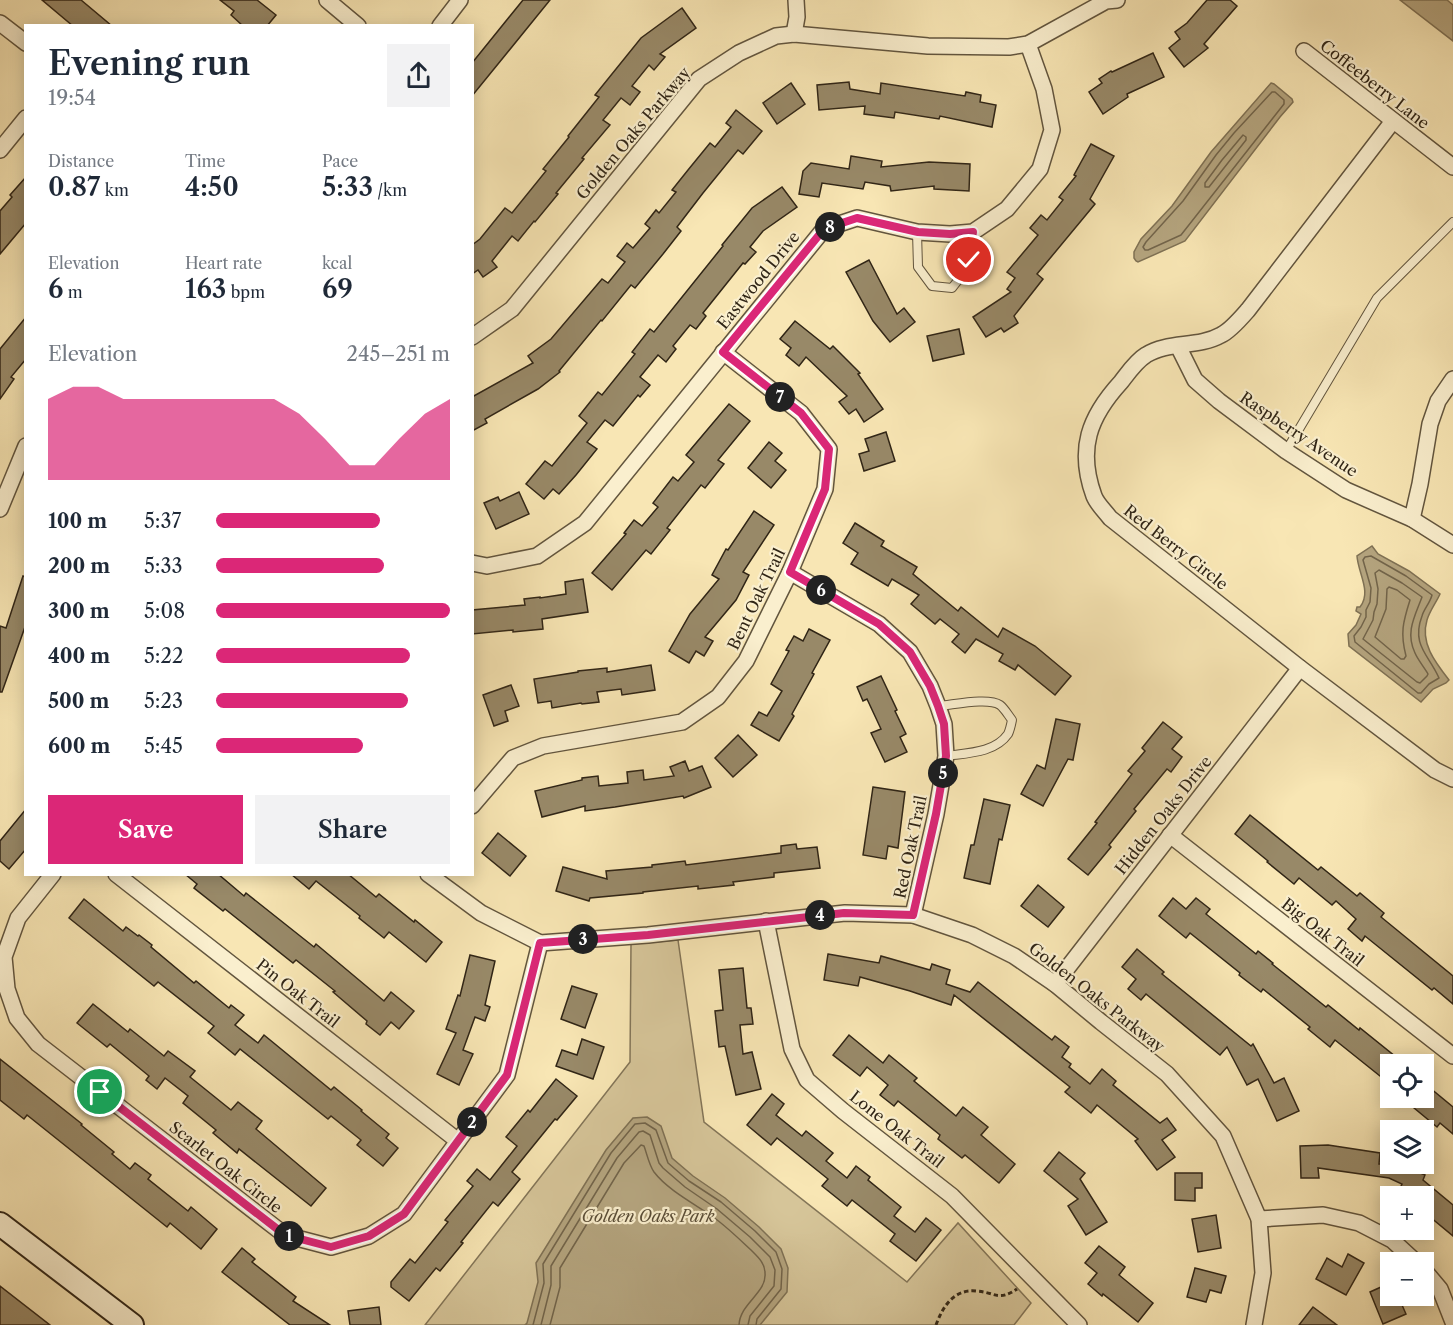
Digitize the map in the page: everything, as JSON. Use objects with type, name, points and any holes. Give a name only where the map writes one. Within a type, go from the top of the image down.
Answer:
[{"type":"street","points":[[327,0],[356,24]]},
{"type":"street","points":[[442,24],[460,0]]},
{"type":"street","points":[[794,34],[797,17],[796,0]]},
{"type":"street","name":"Golden Oaks Parkway","points":[[474,336],[512,309],[699,79],[738,52],[776,36],[794,34],[928,46],[1009,47],[1028,44],[1110,0]]},
{"type":"street","points":[[0,23],[24,41]]},
{"type":"street","points":[[973,232],[1007,209],[1040,169],[1052,130],[1044,89],[1028,44]]},
{"type":"street","name":"Coffeeberry Lane","points":[[1304,51],[1453,167]]},
{"type":"street","points":[[0,150],[24,120]]},
{"type":"street","name":"Red Berry Circle","points":[[1393,121],[1248,310],[1222,335],[1204,341],[1157,349],[1143,356],[1096,413],[1089,433],[1086,461],[1094,497],[1110,518],[1300,668],[1435,770],[1453,779]]},
{"type":"street","name":"Eastwood Drive","points":[[474,563],[487,566],[537,556],[585,523],[824,229],[857,218],[918,232],[950,234],[973,232]]},
{"type":"street","name":"Raspberry Avenue","points":[[1178,346],[1195,380],[1286,451],[1346,490],[1412,519],[1453,545]]},
{"type":"street","name":"Bent Oak Trail","points":[[474,804],[513,758],[543,746],[682,722],[718,697],[746,661],[790,572],[825,489],[829,449],[801,413],[723,352]]},
{"type":"street","points":[[1412,519],[1430,424],[1438,401],[1453,379]]},
{"type":"street","points":[[0,509],[24,451]]},
{"type":"street","name":"Red Oak Trail","points":[[790,572],[879,624],[910,652],[930,686],[938,706],[944,724],[946,756],[936,814],[913,915]]},
{"type":"street","name":"Hidden Oaks Drive","points":[[1055,984],[1300,668]]},
{"type":"street","name":"Big Oak Trail","points":[[1170,835],[1453,1056]]},
{"type":"street","name":"Scarlet Oak Circle","points":[[51,876],[18,918],[3,957],[7,989],[17,1018],[38,1044],[285,1235],[331,1247],[369,1236],[404,1214],[507,1075],[540,943]]},
{"type":"street","name":"Pin Oak Trail","points":[[119,876],[458,1141]]},
{"type":"street","points":[[431,876],[481,913],[540,943]]},
{"type":"street","name":"Golden Oaks Parkway","points":[[540,943],[648,935],[844,913],[913,915],[972,935],[1014,956],[1055,984],[1167,1074],[1223,1136],[1259,1219],[1263,1273],[1254,1325]]},
{"type":"street","name":"Lone Oak Trail","points":[[766,921],[792,1049],[807,1080],[952,1196],[1079,1325]]},
{"type":"street","points":[[1259,1219],[1323,1215],[1359,1223],[1392,1240],[1405,1252]]},
{"type":"street","points":[[0,1224],[122,1322]]},
{"type":"street","points":[[1434,1282],[1440,1289],[1453,1322]]},
{"type":"lane","points":[[1286,451],[1377,298],[1453,222]]},
{"type":"lane","points":[[918,232],[918,267],[932,286],[952,288],[961,277],[969,260],[973,232]]},
{"type":"lane","points":[[938,706],[990,702],[999,705],[1011,720],[1009,732],[1000,742],[985,750],[946,756]]},
{"type":"path","points":[[936,1325],[947,1303],[956,1295],[976,1291],[999,1296],[1009,1295],[1017,1289]]},
{"type":"green space","name":"Golden Oaks Park","points":[[678,940],[704,1122],[907,1282],[958,1223],[1031,1303],[1014,1325],[425,1325],[630,1062],[631,944]]},
{"type":"water","points":[[1400,0],[1447,0],[1453,5],[1453,41]]},
{"type":"water","points":[[1271,83],[1293,102],[1185,241],[1136,261],[1134,252],[1141,239],[1172,206],[1211,152]]},
{"type":"water","points":[[1372,546],[1378,554],[1409,571],[1440,594],[1425,628],[1430,652],[1449,680],[1433,689],[1421,702],[1349,646],[1348,634],[1356,625],[1361,614],[1356,611],[1365,595],[1357,556]]},
{"type":"water","points":[[647,1117],[661,1126],[672,1158],[725,1198],[781,1249],[788,1268],[787,1292],[760,1325],[525,1325],[538,1282],[536,1263],[606,1150],[633,1118]]},
{"type":"building","points":[[42,0],[81,0],[110,24],[71,24]]},
{"type":"building","points":[[220,0],[257,0],[276,15],[269,24],[241,24],[231,15],[234,11]]},
{"type":"building","points":[[523,0],[550,0],[474,94],[474,61]]},
{"type":"building","points":[[1207,0],[1230,0],[1237,6],[1204,44],[1208,48],[1184,67],[1169,48],[1180,39],[1175,32],[1187,23]]},
{"type":"building","points":[[682,8],[696,28],[660,54],[665,57],[654,70],[649,65],[632,86],[640,92],[630,105],[621,98],[603,120],[610,125],[582,158],[584,159],[556,193],[558,194],[518,241],[512,236],[492,261],[497,267],[483,277],[478,270],[474,273],[474,244],[505,208],[512,213],[546,171],[543,169],[599,97],[595,95],[641,38]]},
{"type":"building","points":[[1153,53],[1164,77],[1127,94],[1128,97],[1103,114],[1089,92],[1102,83],[1099,79],[1111,71]]},
{"type":"building","points":[[849,82],[850,89],[880,94],[881,83],[965,96],[966,92],[981,95],[980,102],[996,105],[992,127],[940,116],[939,119],[895,112],[894,118],[864,114],[865,106],[819,110],[817,85]]},
{"type":"building","points":[[791,83],[805,104],[777,124],[763,103]]},
{"type":"building","points":[[736,110],[762,131],[743,154],[738,150],[677,227],[681,231],[663,254],[635,288],[631,285],[560,372],[538,389],[485,419],[487,423],[474,430],[474,396],[533,363],[528,356],[551,339],[602,279],[608,283],[625,262],[617,256],[627,243],[633,248],[650,228],[645,224],[656,210],[659,213],[676,192],[672,190],[710,143],[715,147],[731,127],[726,123]]},
{"type":"building","points":[[1091,144],[1114,156],[1090,199],[1095,204],[1037,274],[1043,279],[1014,316],[1018,323],[1004,332],[1001,328],[986,337],[973,317],[1011,292],[1007,289],[1015,278],[1007,272],[1038,235],[1030,228],[1041,215],[1047,220],[1063,200],[1059,197],[1076,176],[1074,175]]},
{"type":"building","points":[[851,156],[882,161],[881,167],[929,162],[970,164],[969,191],[934,189],[934,186],[891,191],[890,186],[865,182],[863,189],[822,183],[819,197],[799,194],[803,171],[811,163],[849,169]]},
{"type":"building","points":[[24,179],[24,225],[0,254],[0,211],[12,197],[10,195]]},
{"type":"building","points":[[782,187],[797,207],[763,231],[750,247],[756,252],[745,264],[743,263],[703,313],[706,316],[696,329],[690,325],[673,346],[676,349],[666,362],[658,355],[640,377],[650,385],[640,397],[638,395],[613,426],[605,420],[587,442],[597,449],[559,494],[553,489],[544,499],[526,484],[545,461],[552,466],[587,423],[579,416],[598,392],[602,395],[635,354],[632,352],[650,329],[654,332],[752,208]]},
{"type":"building","points":[[869,260],[897,314],[904,308],[915,322],[890,342],[873,321],[846,272]]},
{"type":"building","points":[[24,319],[24,361],[11,377],[14,379],[0,399],[0,349]]},
{"type":"building","points":[[795,321],[830,349],[833,346],[860,373],[858,374],[883,409],[864,422],[856,409],[849,414],[839,402],[847,396],[806,357],[799,366],[786,355],[791,348],[780,339]]},
{"type":"building","points":[[959,329],[964,354],[933,361],[927,336]]},
{"type":"building","points":[[729,404],[750,421],[718,460],[724,464],[705,488],[701,485],[667,528],[670,530],[651,554],[646,550],[612,590],[592,573],[626,534],[624,533],[634,520],[642,526],[658,507],[653,503],[673,477],[678,481],[694,462],[686,455]]},
{"type":"building","points":[[886,432],[895,461],[864,471],[859,454],[869,451],[865,439]]},
{"type":"building","points":[[769,442],[782,453],[775,461],[786,470],[771,488],[748,468]]},
{"type":"building","points":[[519,492],[529,514],[496,529],[484,503],[498,497],[500,501]]},
{"type":"building","points":[[754,511],[774,525],[743,572],[749,575],[736,600],[705,637],[713,641],[704,656],[696,651],[689,663],[669,651],[690,614],[719,579],[712,575],[726,549],[728,550]]},
{"type":"building","points":[[855,523],[884,541],[881,546],[917,567],[913,574],[958,611],[961,607],[998,637],[1003,628],[1035,646],[1071,676],[1055,695],[1018,665],[1015,670],[999,661],[1003,654],[976,639],[965,653],[952,642],[959,634],[940,619],[935,624],[911,604],[919,595],[892,579],[888,586],[851,564],[858,553],[843,543]]},
{"type":"building","points":[[24,576],[24,630],[2,692],[0,692],[0,626],[6,628]]},
{"type":"building","points":[[583,579],[588,612],[542,619],[543,629],[474,634],[474,610],[525,605],[524,599],[566,594],[565,582]]},
{"type":"building","points":[[809,629],[830,640],[792,714],[794,716],[779,741],[751,725],[759,712],[767,716],[782,691],[771,684],[789,651],[786,650],[794,636],[803,641]]},
{"type":"building","points":[[651,665],[655,690],[622,695],[621,689],[597,692],[599,702],[552,708],[551,701],[538,703],[534,679],[578,671],[607,668],[607,672]]},
{"type":"building","points":[[881,676],[906,734],[900,737],[907,752],[885,762],[871,733],[881,729],[867,699],[863,701],[857,687]]},
{"type":"building","points":[[511,685],[519,706],[505,711],[508,721],[494,726],[483,695]]},
{"type":"building","points":[[1056,719],[1080,724],[1073,760],[1068,759],[1043,806],[1021,794],[1037,765],[1045,769]]},
{"type":"building","points":[[1163,722],[1182,737],[1172,749],[1182,757],[1171,772],[1167,769],[1134,809],[1136,811],[1109,845],[1111,847],[1088,875],[1068,859],[1132,774],[1128,771],[1145,751],[1142,748]]},
{"type":"building","points":[[738,735],[757,755],[733,777],[715,758]]},
{"type":"building","points":[[685,761],[689,771],[702,766],[711,787],[684,798],[683,796],[585,811],[585,806],[542,817],[535,791],[598,776],[599,786],[628,783],[627,772],[643,770],[644,780],[674,776],[670,767]]},
{"type":"building","points":[[873,787],[905,792],[898,848],[888,846],[886,859],[863,855]]},
{"type":"building","points":[[984,799],[1010,805],[1002,840],[999,839],[990,884],[964,878]]},
{"type":"building","points":[[24,811],[24,851],[9,869],[0,861],[0,841]]},
{"type":"building","points":[[1250,815],[1318,870],[1321,867],[1357,896],[1360,893],[1384,913],[1381,917],[1453,976],[1453,1004],[1365,936],[1362,941],[1348,929],[1356,919],[1336,901],[1332,905],[1299,878],[1294,884],[1235,834]]},
{"type":"building","points":[[498,833],[526,856],[510,876],[482,853]]},
{"type":"building","points":[[796,844],[797,849],[817,847],[820,868],[774,873],[774,877],[733,882],[734,885],[643,892],[590,898],[589,901],[556,891],[563,867],[607,879],[606,871],[652,867],[652,865],[685,861],[686,865],[781,853],[781,846]]},
{"type":"building","points":[[187,876],[220,876],[244,896],[246,893],[314,947],[316,944],[384,1001],[391,992],[414,1011],[399,1029],[391,1022],[380,1035],[333,992],[335,991],[296,960],[293,963],[225,909],[223,911],[194,888],[197,884]]},
{"type":"building","points":[[293,876],[350,876],[376,897],[379,894],[442,942],[426,962],[389,932],[384,938],[316,881],[309,889]]},
{"type":"building","points":[[1038,885],[1064,907],[1048,927],[1021,906]]},
{"type":"building","points":[[1173,898],[1186,909],[1196,898],[1210,909],[1206,914],[1256,954],[1258,951],[1326,1007],[1328,1005],[1392,1054],[1380,1054],[1380,1076],[1335,1040],[1330,1047],[1308,1029],[1310,1027],[1263,989],[1261,992],[1239,975],[1240,973],[1190,933],[1186,938],[1159,916]]},
{"type":"building","points":[[84,899],[123,931],[126,927],[139,935],[194,983],[196,981],[229,1008],[231,1005],[244,1015],[235,1025],[258,1043],[264,1035],[331,1090],[334,1087],[389,1134],[386,1138],[398,1148],[383,1166],[357,1145],[361,1140],[331,1116],[328,1119],[240,1049],[235,1055],[208,1033],[214,1026],[158,982],[154,986],[69,918]]},
{"type":"building","points":[[1137,949],[1164,972],[1162,974],[1251,1046],[1253,1044],[1274,1083],[1284,1078],[1299,1111],[1277,1121],[1258,1079],[1247,1085],[1227,1047],[1220,1055],[1146,994],[1141,1000],[1128,989],[1136,979],[1122,967]]},
{"type":"building","points":[[828,954],[879,963],[881,956],[930,970],[932,964],[950,970],[946,984],[970,992],[978,982],[1052,1040],[1055,1036],[1069,1047],[1062,1057],[1071,1064],[1069,1067],[1090,1084],[1102,1069],[1116,1081],[1113,1085],[1160,1123],[1167,1118],[1176,1130],[1162,1140],[1175,1157],[1157,1170],[1135,1141],[1138,1139],[1097,1105],[1091,1113],[1065,1092],[1070,1087],[954,995],[951,1005],[860,977],[858,986],[824,980]]},
{"type":"building","points":[[470,955],[495,961],[485,1005],[490,1007],[485,1021],[475,1017],[463,1050],[473,1054],[459,1085],[437,1074],[456,1033],[446,1029],[458,995],[460,996]]},
{"type":"building","points":[[743,968],[747,1008],[751,1008],[753,1024],[740,1025],[743,1054],[752,1052],[761,1089],[736,1095],[725,1046],[719,1047],[715,1011],[723,1010],[719,970]]},
{"type":"building","points":[[572,986],[597,994],[585,1028],[561,1019]]},
{"type":"building","points":[[93,1004],[128,1032],[130,1029],[164,1056],[168,1051],[195,1071],[190,1077],[231,1110],[238,1102],[262,1121],[256,1129],[326,1188],[311,1206],[239,1149],[237,1153],[213,1133],[216,1130],[183,1103],[188,1096],[165,1078],[157,1089],[146,1080],[149,1076],[110,1044],[107,1047],[77,1023]]},
{"type":"building","points":[[849,1035],[883,1063],[889,1055],[917,1078],[914,1081],[956,1116],[963,1107],[988,1127],[981,1135],[1015,1164],[999,1183],[965,1155],[962,1158],[938,1139],[940,1135],[898,1101],[894,1106],[880,1095],[888,1085],[867,1067],[860,1076],[833,1055]]},
{"type":"building","points":[[582,1039],[604,1047],[593,1079],[556,1066],[562,1050],[577,1055]]},
{"type":"building","points":[[0,1059],[82,1124],[130,1169],[135,1163],[151,1175],[148,1179],[188,1211],[191,1207],[217,1229],[201,1249],[170,1223],[167,1227],[27,1115],[24,1119],[0,1100]]},
{"type":"building","points":[[556,1079],[577,1096],[512,1172],[520,1179],[498,1206],[493,1202],[440,1271],[436,1268],[409,1301],[391,1287],[391,1282],[410,1259],[415,1263],[448,1222],[445,1220],[473,1186],[467,1181],[477,1169],[490,1180],[517,1146],[506,1137],[528,1110],[530,1112]]},
{"type":"building","points":[[1434,1091],[1453,1107],[1453,1134],[1440,1123],[1437,1127],[1434,1120],[1429,1120],[1414,1108],[1434,1108]]},
{"type":"building","points":[[772,1094],[784,1104],[776,1115],[802,1136],[806,1131],[833,1153],[826,1161],[847,1178],[856,1166],[870,1177],[868,1180],[901,1207],[894,1216],[915,1232],[926,1218],[941,1230],[916,1261],[890,1241],[895,1234],[852,1200],[847,1206],[822,1186],[828,1179],[777,1138],[771,1145],[747,1125]]},
{"type":"building","points":[[1328,1145],[1380,1153],[1380,1174],[1423,1174],[1425,1175],[1423,1180],[1430,1186],[1401,1186],[1402,1184],[1389,1178],[1318,1168],[1319,1178],[1301,1178],[1300,1146]]},
{"type":"building","points":[[1059,1152],[1085,1173],[1080,1179],[1107,1222],[1086,1235],[1068,1206],[1078,1199],[1044,1171]]},
{"type":"building","points":[[1175,1173],[1202,1173],[1202,1188],[1195,1188],[1195,1201],[1175,1200]]},
{"type":"building","points":[[1434,1189],[1453,1205],[1453,1236],[1434,1220]]},
{"type":"building","points":[[1216,1215],[1221,1248],[1198,1252],[1192,1219]]},
{"type":"building","points":[[1099,1246],[1125,1267],[1119,1275],[1153,1303],[1138,1322],[1088,1284],[1097,1273],[1085,1263]]},
{"type":"building","points":[[242,1248],[255,1259],[252,1262],[296,1297],[293,1301],[330,1325],[290,1325],[222,1272]]},
{"type":"building","points":[[1348,1254],[1364,1263],[1346,1295],[1316,1279],[1327,1258],[1342,1267]]},
{"type":"building","points":[[1195,1268],[1226,1276],[1221,1293],[1210,1290],[1206,1302],[1187,1297]]},
{"type":"building","points":[[0,1286],[50,1325],[0,1325]]},
{"type":"building","points":[[1380,1288],[1380,1306],[1402,1306],[1406,1314],[1383,1324],[1370,1292]]},
{"type":"building","points":[[379,1307],[381,1325],[350,1325],[348,1311]]},
{"type":"building","points":[[1313,1307],[1337,1325],[1299,1325]]},
{"type":"route","points":[[100,1092],[285,1235],[331,1247],[369,1236],[404,1214],[507,1075],[540,943],[648,935],[844,913],[913,915],[936,814],[946,756],[944,724],[938,706],[930,686],[910,652],[879,624],[790,572],[825,489],[829,449],[801,413],[723,352],[824,229],[857,218],[918,232],[950,234],[973,232],[969,260]]}]
